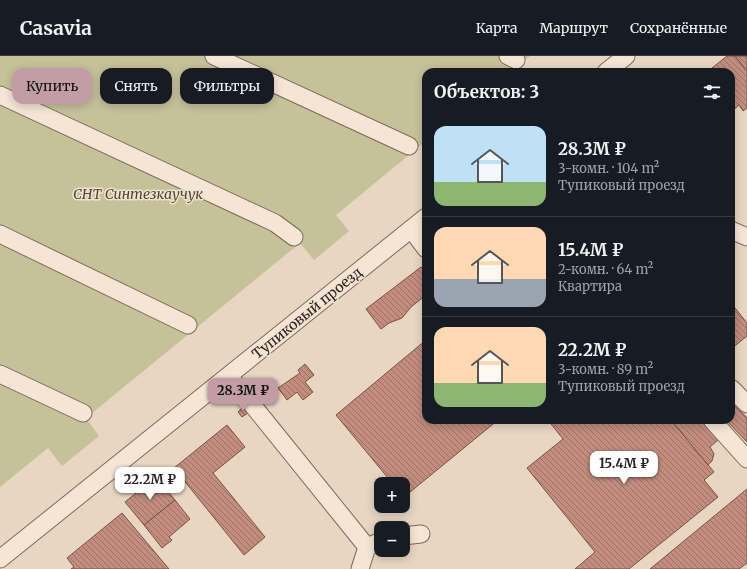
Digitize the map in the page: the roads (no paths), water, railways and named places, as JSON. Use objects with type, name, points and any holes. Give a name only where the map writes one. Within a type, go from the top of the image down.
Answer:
[{"type":"street","points":[[214,56],[409,146]]},
{"type":"street","points":[[611,68],[626,56]]},
{"type":"street","points":[[0,95],[275,223],[294,237]]},
{"type":"street","name":"Тупиковый проезд","points":[[0,559],[422,220]]},
{"type":"street","points":[[411,229],[422,244]]},
{"type":"street","points":[[735,232],[747,236]]},
{"type":"street","points":[[0,234],[188,325]]},
{"type":"street","points":[[0,374],[83,413]]},
{"type":"street","points":[[229,376],[374,544],[360,569]]},
{"type":"street","points":[[735,392],[747,404]]},
{"type":"street","points":[[716,424],[747,460]]},
{"type":"street","points":[[410,535],[421,534]]},
{"type":"park label","name":"СНТ Синтезкаучук","points":[[138,194]]}]
